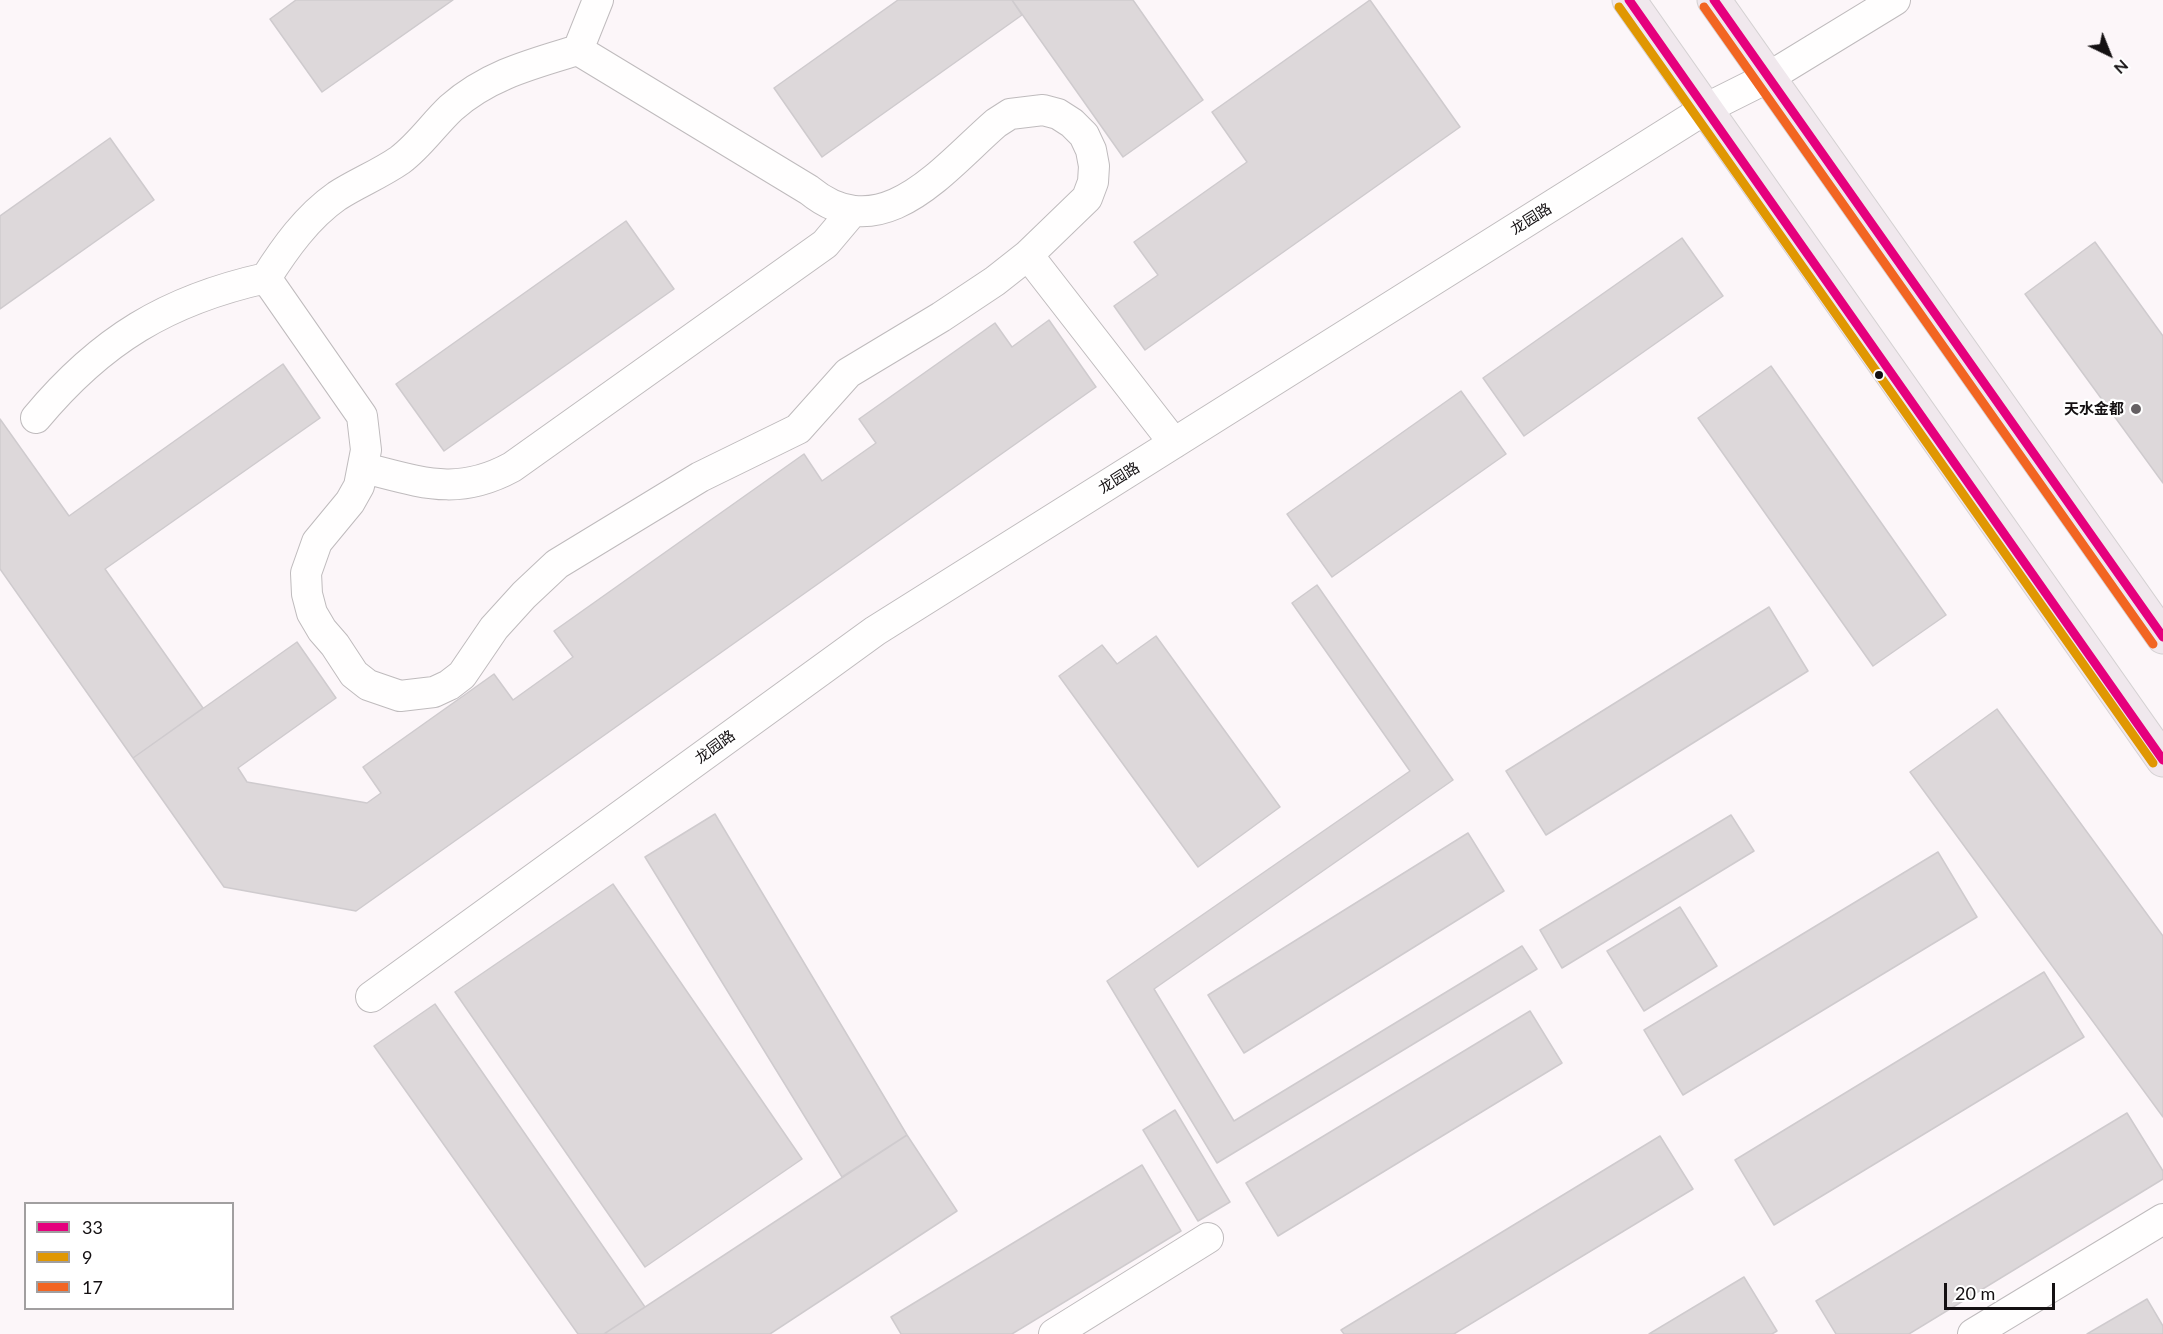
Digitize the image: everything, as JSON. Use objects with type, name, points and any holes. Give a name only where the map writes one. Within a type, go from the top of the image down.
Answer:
[{"type":"main road","points":[[1629,0],[2159,752]]},
{"type":"main road","points":[[1714,0],[2163,637]]},
{"type":"street","points":[[578,50],[598,0]]},
{"type":"street","name":"龙园路","points":[[372,997],[875,631],[1707,108],[1769,77],[1895,0]]},
{"type":"street","points":[[36,418],[85,365],[143,322],[182,303],[223,288],[266,278],[296,234],[315,215],[338,196],[417,147],[453,107],[477,89],[503,73],[578,50],[822,200],[852,212],[870,212],[904,202],[996,123],[1010,114],[1043,110],[1058,114],[1084,135],[1091,150],[1094,166],[1093,182],[1087,198],[1028,255],[941,317],[848,373],[798,429],[700,477],[557,564],[494,628],[462,675],[449,685],[434,692],[400,696],[368,685],[349,668],[312,613],[307,594],[306,573],[310,557],[317,542],[350,502],[364,468],[366,450],[363,416],[266,278]]},
{"type":"street","points":[[364,468],[432,485],[472,484],[493,478],[512,467],[825,244],[852,212]]},
{"type":"street","points":[[1028,255],[1174,443]]},
{"type":"street","points":[[1973,1334],[2163,1219]]},
{"type":"street","points":[[1054,1334],[1208,1239]]},
{"type":"building","points":[[296,0],[453,0],[322,92],[270,19]]},
{"type":"building","points":[[898,0],[1012,0],[1022,15],[822,157],[774,88]]},
{"type":"building","points":[[1012,0],[1133,0],[1203,100],[1123,157]]},
{"type":"building","points":[[1370,0],[1460,127],[1145,350],[1114,306],[1158,275],[1134,242],[1247,162],[1212,112]]},
{"type":"building","points":[[110,138],[154,200],[0,309],[0,216]]},
{"type":"building","points":[[626,221],[674,289],[444,451],[396,384]]},
{"type":"building","points":[[1682,238],[1723,296],[1524,436],[1483,378]]},
{"type":"building","name":"天水金都","points":[[2095,242],[2163,336],[2163,483],[2025,294]]},
{"type":"building","points":[[1049,320],[1096,387],[356,911],[224,887],[133,758],[297,642],[336,698],[238,768],[247,782],[367,803],[381,793],[363,767],[494,674],[513,700],[573,657],[554,631],[804,454],[822,481],[876,443],[859,419],[995,323],[1012,347]]},
{"type":"building","points":[[283,364],[320,418],[105,569],[203,708],[133,758],[0,569],[0,419],[69,516]]},
{"type":"building","points":[[1771,366],[1946,615],[1873,666],[1698,418]]},
{"type":"building","points":[[1461,391],[1506,454],[1332,577],[1287,514]]},
{"type":"building","points":[[1317,585],[1453,780],[1154,989],[1234,1121],[1522,946],[1537,969],[1217,1163],[1107,981],[1410,771],[1292,603]]},
{"type":"building","points":[[1769,607],[1808,671],[1546,835],[1506,771]]},
{"type":"building","points":[[1156,636],[1280,807],[1198,867],[1059,676],[1102,645],[1117,664]]},
{"type":"building","points":[[1997,709],[2163,936],[2163,1117],[1910,772]]},
{"type":"building","points":[[715,814],[907,1135],[842,1177],[645,857]]},
{"type":"building","points":[[1731,815],[1754,851],[1562,968],[1540,930]]},
{"type":"building","points":[[1468,833],[1504,891],[1244,1053],[1208,995]]},
{"type":"building","points":[[1938,852],[1977,917],[1683,1095],[1644,1030]]},
{"type":"building","points":[[613,884],[802,1159],[645,1267],[455,992]]},
{"type":"building","points":[[1680,907],[1717,966],[1644,1011],[1607,951]]},
{"type":"building","points":[[2044,972],[2084,1037],[1774,1225],[1735,1160]]},
{"type":"building","points":[[435,1004],[645,1307],[604,1334],[578,1334],[374,1046]]},
{"type":"building","points":[[1530,1011],[1562,1063],[1278,1236],[1246,1183]]},
{"type":"building","points":[[1175,1110],[1230,1202],[1198,1221],[1143,1130]]},
{"type":"building","points":[[2127,1113],[2163,1171],[2163,1179],[1909,1334],[1836,1334],[1816,1301]]},
{"type":"building","points":[[907,1135],[957,1211],[770,1334],[604,1334]]},
{"type":"building","points":[[1660,1136],[1693,1189],[1454,1334],[1344,1334],[1341,1330]]},
{"type":"building","points":[[1142,1165],[1181,1231],[1012,1334],[901,1334],[891,1317]]},
{"type":"building","points":[[1744,1277],[1777,1331],[1772,1334],[1649,1334]]},
{"type":"building","points":[[2147,1299],[2163,1326],[2163,1334],[2087,1334]]},
{"type":"transit line","name":"33","points":[[1629,0],[2163,760]]},
{"type":"transit line","name":"33","points":[[1714,0],[2163,637]]},
{"type":"transit line","name":"9","points":[[1619,7],[2153,763]]},
{"type":"transit line","name":"17","points":[[1704,7],[2153,644]]},
{"type":"place","name":"天水金都","points":[[2136,409]]}]
